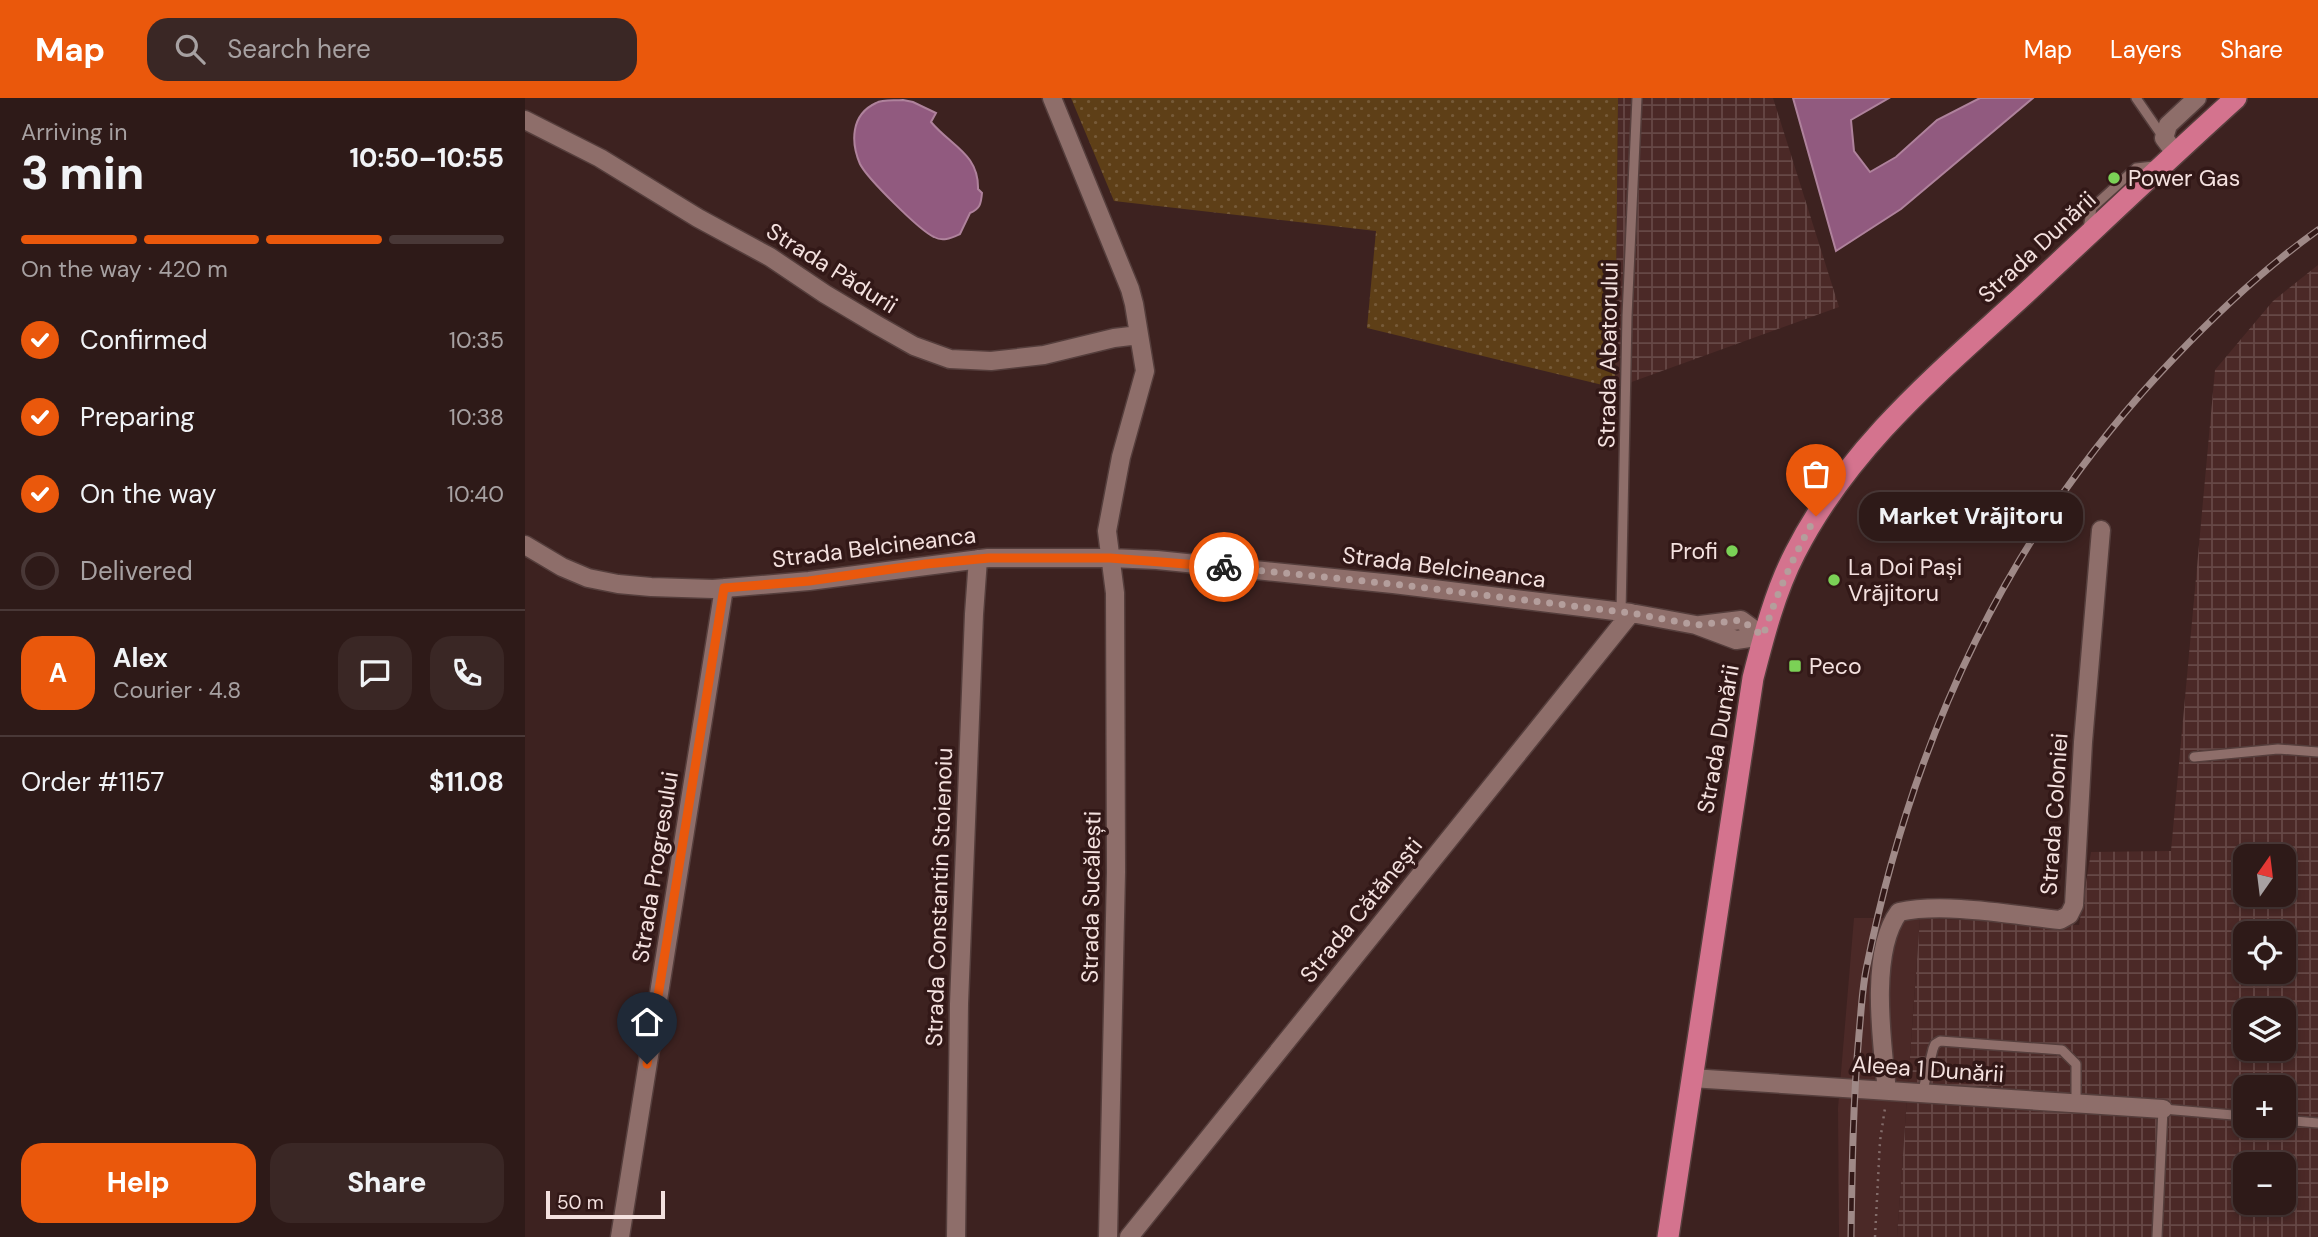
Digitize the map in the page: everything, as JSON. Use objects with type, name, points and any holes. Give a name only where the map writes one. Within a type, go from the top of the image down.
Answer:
[{"type":"highway","name":"Strada Dunării","points":[[1668,1237],[1751,690],[1763,636],[1778,590],[1795,553],[1843,474],[1899,411],[2087,236],[2168,152],[2236,98]]},
{"type":"street","name":"Strada Sucălești","points":[[1052,98],[1130,289],[1135,304],[1145,371],[1121,457],[1107,531],[1115,593],[1116,872],[1108,1237]]},
{"type":"street","points":[[2168,152],[2168,125],[2197,98]]},
{"type":"street","name":"Strada Pădurii","points":[[525,120],[600,158],[698,218],[770,257],[825,294],[914,346],[950,359],[992,361],[1044,355],[1114,338],[1139,335]]},
{"type":"street","name":"Strada Coloniei","points":[[1887,1091],[1878,1002],[1886,945],[1893,920],[1899,912],[1913,909],[1958,910],[2060,920],[2069,915],[2074,905],[2083,742],[2101,530]]},
{"type":"street","name":"Strada Belcineanca","points":[[525,545],[562,567],[588,578],[629,585],[724,588],[809,581],[978,559],[1157,560],[1393,584],[1626,613],[1696,625],[1736,640],[1763,636]]},
{"type":"street","name":"Strada Constantin Stoienoiu","points":[[955,1237],[959,1004],[978,559]]},
{"type":"street","name":"Strada Progresului","points":[[619,1237],[724,588]]},
{"type":"street","name":"Strada Cătănești","points":[[1129,1237],[1626,613]]},
{"type":"street","name":"Aleea 1 Dunării","points":[[1691,1078],[2163,1109]]},
{"type":"lane","name":"Strada Abatorului","points":[[1626,613],[1627,316],[1637,98]]},
{"type":"lane","points":[[2136,98],[2168,152]]},
{"type":"lane","points":[[2194,757],[2278,749],[2318,752]]},
{"type":"lane","points":[[1922,1094],[1933,1049],[1940,1041],[2062,1050],[2076,1064],[2076,1104]]},
{"type":"lane","points":[[2157,1237],[2163,1109],[2233,1115]]},
{"type":"lane","points":[[2296,1121],[2318,1123]]},
{"type":"path","points":[[1875,1237],[1880,1141],[1887,1091]]},
{"type":"shaded area","points":[[1071,98],[1618,98],[1615,388],[1367,328],[1376,231],[1114,201]]},
{"type":"shaded area","points":[[1618,98],[1773,98],[1839,307],[1615,388]]},
{"type":"shaded area","points":[[1793,98],[1889,98],[1851,120],[1854,151],[1870,172],[1896,157],[1937,120],[1980,98],[2033,98],[1901,209],[1836,251]]},
{"type":"shaded area","points":[[903,100],[936,113],[931,122],[962,151],[974,167],[978,189],[982,193],[980,203],[976,210],[970,213],[960,234],[950,238],[937,238],[917,225],[872,180],[857,156],[854,139],[861,115],[867,108],[879,102]]},
{"type":"shaded area","points":[[2318,265],[2318,1237],[1897,1237],[1920,918],[2079,925],[2091,852],[2171,851],[2215,370],[2273,301]]},
{"type":"shaded area","points":[[1854,918],[1920,918],[1897,1237],[1839,1237],[1838,1108]]},
{"type":"railway","points":[[1851,1237],[1855,1084],[1866,970],[1886,884],[1911,800],[1940,719],[1975,641],[2016,566],[2063,493],[2116,424],[2175,357],[2226,306],[2318,230]]},
{"type":"way so far","points":[[1224,567],[1631,613],[1696,625],[1741,620],[1763,636],[1778,590],[1816,516]]},
{"type":"place","name":"Power Gas","points":[[2114,178]]},
{"type":"place","name":"Market Vrăjitoru","points":[[1816,516]]},
{"type":"place","name":"Profi","points":[[1732,551]]},
{"type":"place","name":"La Doi Pași Vrăjitoru","points":[[1834,580]]},
{"type":"place","name":"Peco","points":[[1795,666]]},
{"type":"route","points":[[647,1064],[724,588],[809,581],[989,558],[1110,558],[1224,567]]}]
